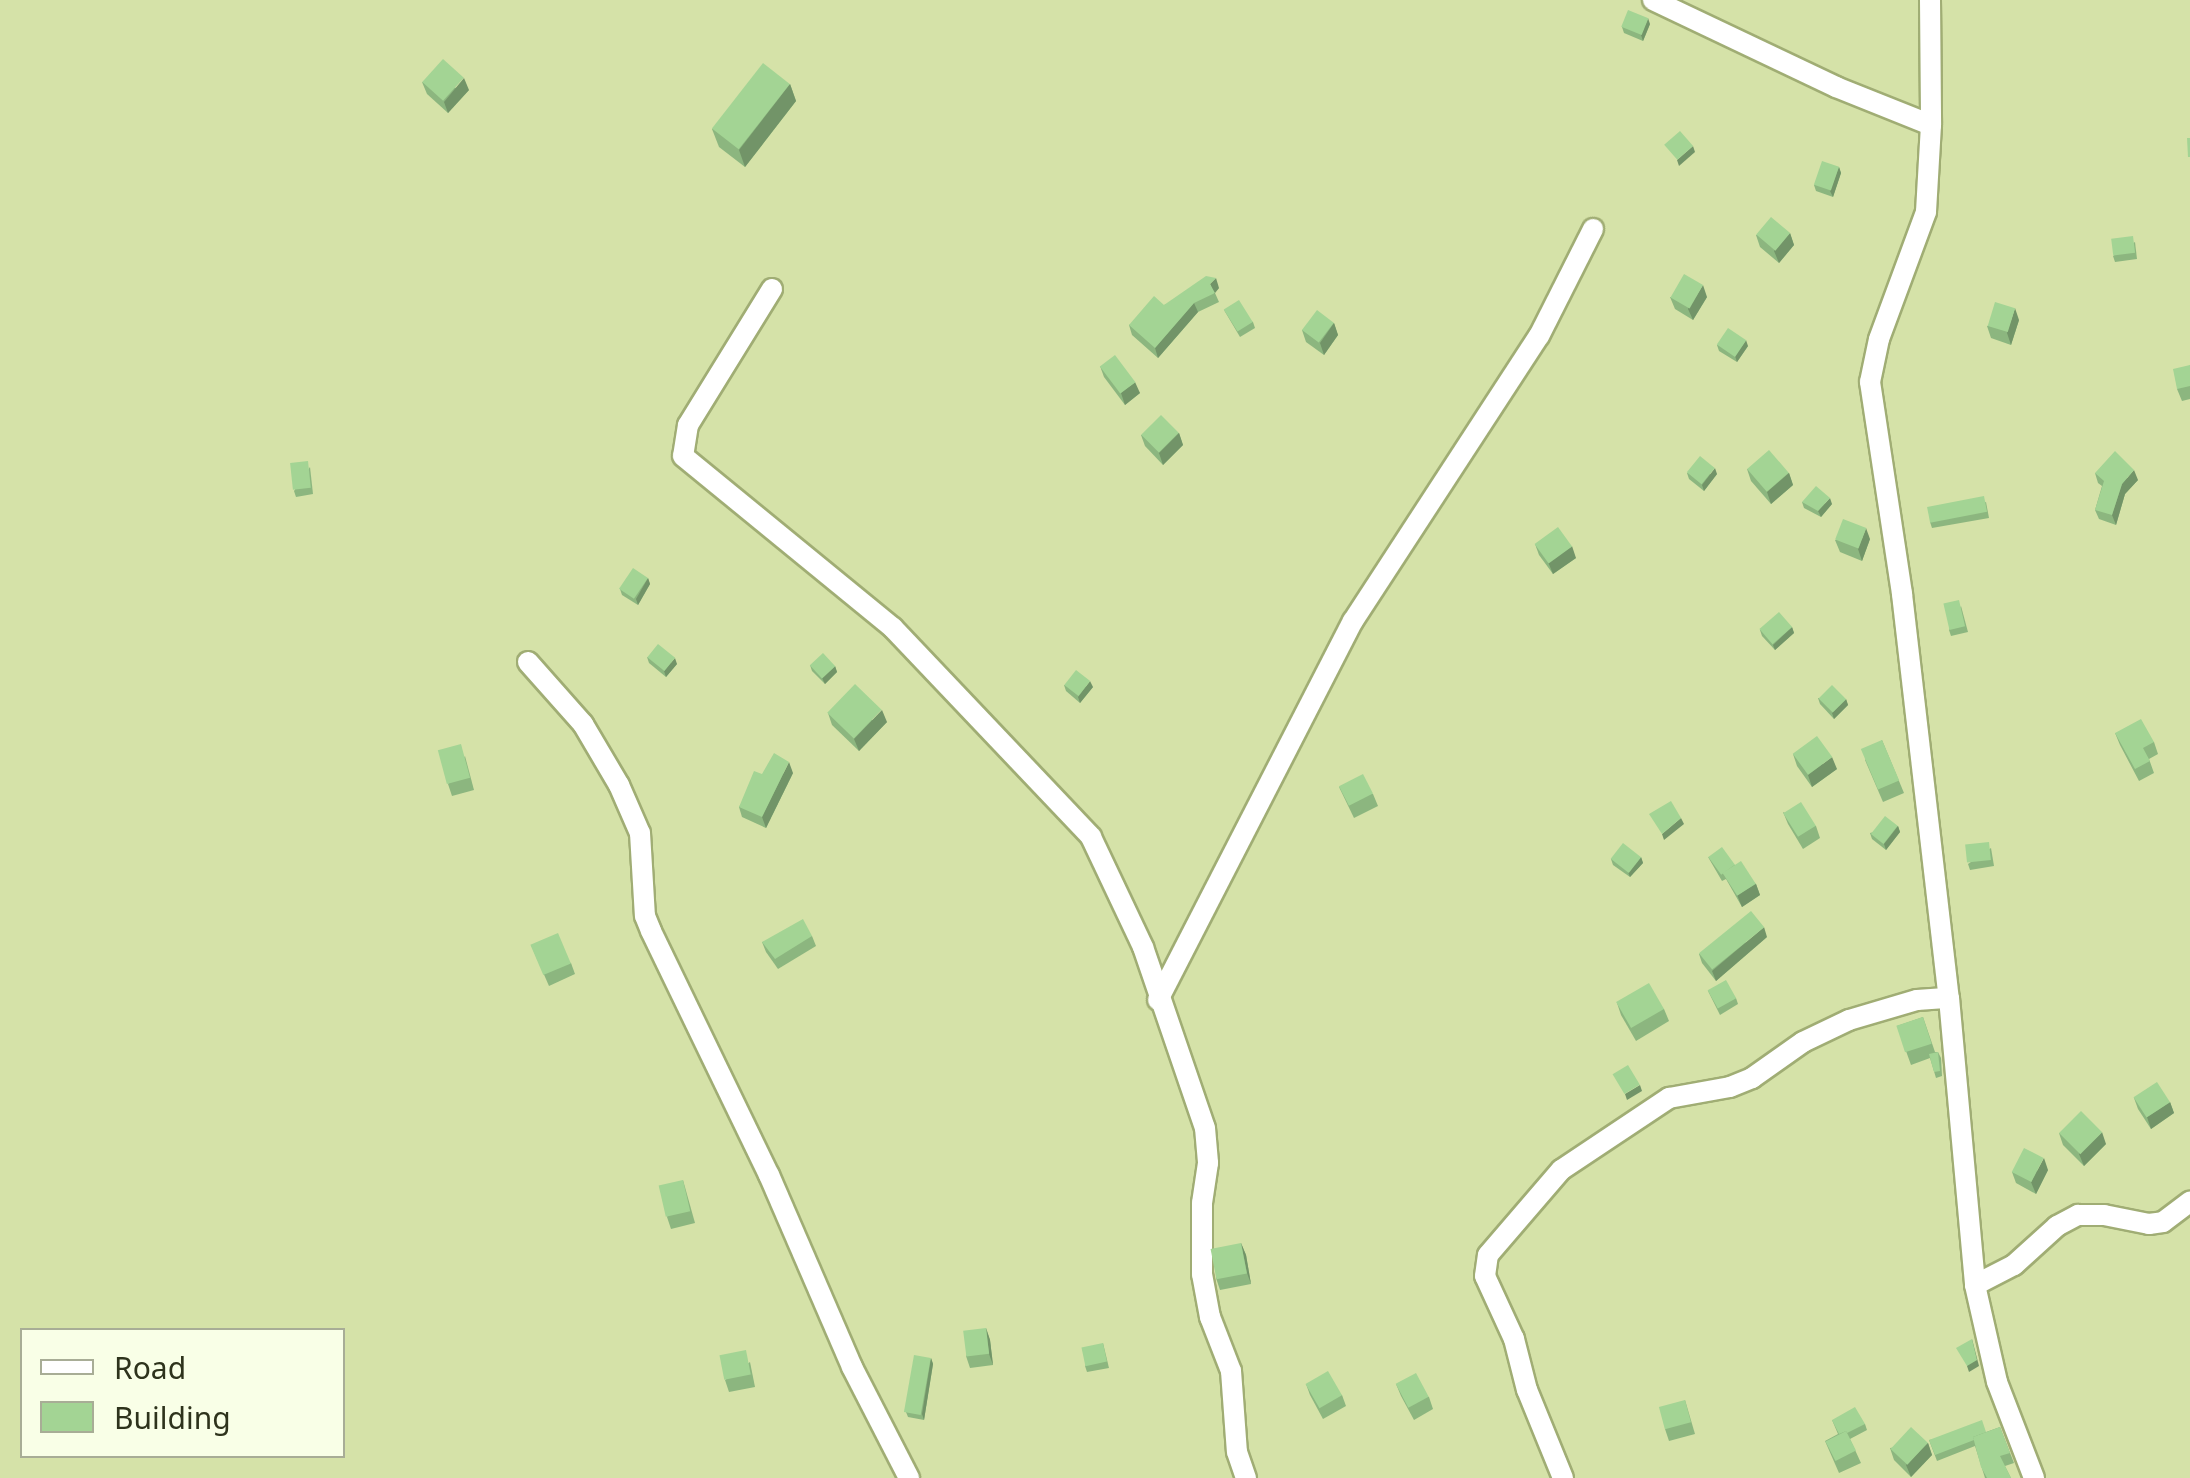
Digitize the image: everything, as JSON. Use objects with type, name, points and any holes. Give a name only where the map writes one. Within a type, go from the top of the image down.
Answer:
[{"type":"street","points":[[1653,0],[1864,100],[1931,125]]},
{"type":"street","points":[[1930,0],[1931,125],[1926,212],[1879,339],[1870,382],[1902,594],[1949,998],[1975,1285],[1997,1382],[2034,1478]]},
{"type":"street","points":[[1158,1000],[1353,621],[1539,336],[1592,229]]},
{"type":"street","points":[[772,290],[688,425],[682,456],[893,628],[1091,837],[1143,947],[1158,1000],[1206,1128],[1202,1274],[1210,1317],[1231,1371],[1237,1452],[1246,1478]]},
{"type":"street","points":[[528,662],[583,724],[620,785],[640,833],[645,916],[651,931],[769,1175],[852,1367],[909,1478]]},
{"type":"street","points":[[1563,1478],[1527,1390],[1514,1340],[1485,1276],[1483,1266],[1488,1256],[1561,1170],[1669,1098],[1752,1078],[1802,1042],[1849,1020],[1917,1000],[1949,998]]},
{"type":"street","points":[[1975,1285],[2014,1265],[2057,1226],[2078,1215],[2104,1215],[2148,1224],[2163,1222],[2190,1202]]},
{"type":"building","points":[[1628,10],[1648,18],[1642,35],[1621,27]]},
{"type":"building","points":[[443,59],[464,78],[443,101],[422,82]]},
{"type":"building","points":[[763,63],[790,84],[739,149],[712,128]]},
{"type":"building","points":[[1680,131],[1693,146],[1677,160],[1664,145]]},
{"type":"building","points":[[1822,161],[1839,167],[1831,190],[1814,185]]},
{"type":"building","points":[[1771,217],[1790,233],[1775,251],[1756,235]]},
{"type":"building","points":[[2133,236],[2135,253],[2113,256],[2111,239]]},
{"type":"building","points":[[1684,274],[1703,285],[1690,308],[1670,297]]},
{"type":"building","points":[[1206,276],[1216,278],[1210,284],[1215,293],[1194,303],[1155,348],[1129,325],[1154,296],[1164,305]]},
{"type":"building","points":[[1239,300],[1253,322],[1238,332],[1224,310]]},
{"type":"building","points":[[1995,302],[2015,308],[2008,332],[1988,326]]},
{"type":"building","points":[[1317,310],[1334,323],[1319,343],[1302,330]]},
{"type":"building","points":[[1728,328],[1746,340],[1735,357],[1717,345]]},
{"type":"building","points":[[1115,355],[1135,382],[1120,394],[1100,366]]},
{"type":"building","points":[[2190,365],[2190,386],[2177,389],[2173,369]]},
{"type":"building","points":[[1161,415],[1179,433],[1159,452],[1141,435]]},
{"type":"building","points":[[1769,450],[1789,473],[1767,492],[1747,469]]},
{"type":"building","points":[[2115,451],[2134,470],[2122,484],[2112,515],[2095,510],[2104,481],[2095,473]]},
{"type":"building","points":[[1700,456],[1715,468],[1702,484],[1687,472]]},
{"type":"building","points":[[308,461],[311,488],[293,490],[290,463]]},
{"type":"building","points":[[1816,486],[1830,498],[1818,511],[1802,502]]},
{"type":"building","points":[[1984,496],[1987,512],[1930,523],[1927,507]]},
{"type":"building","points":[[1843,519],[1866,528],[1858,548],[1835,540]]},
{"type":"building","points":[[1558,527],[1572,546],[1549,563],[1535,544]]},
{"type":"building","points":[[633,568],[648,578],[634,599],[619,589]]},
{"type":"building","points":[[1959,600],[1965,626],[1949,630],[1943,604]]},
{"type":"building","points":[[1779,612],[1792,627],[1772,644],[1759,629]]},
{"type":"building","points":[[658,644],[675,658],[664,671],[647,657]]},
{"type":"building","points":[[823,653],[835,666],[822,678],[810,665]]},
{"type":"building","points":[[1076,670],[1090,681],[1078,696],[1064,685]]},
{"type":"building","points":[[855,684],[882,710],[854,738],[827,713]]},
{"type":"building","points":[[1832,685],[1846,699],[1833,713],[1819,698]]},
{"type":"building","points":[[2141,719],[2154,742],[2143,748],[2150,761],[2135,769],[2115,733]]},
{"type":"building","points":[[1817,736],[1832,757],[1808,775],[1793,754]]},
{"type":"building","points":[[1882,740],[1899,781],[1878,789],[1861,749]]},
{"type":"building","points":[[461,744],[470,778],[447,784],[438,750]]},
{"type":"building","points":[[774,753],[789,762],[762,817],[739,807],[754,771],[762,774]]},
{"type":"building","points":[[1363,774],[1373,794],[1349,806],[1339,786]]},
{"type":"building","points":[[1671,801],[1681,818],[1662,834],[1649,814]]},
{"type":"building","points":[[1801,802],[1816,826],[1798,837],[1783,813]]},
{"type":"building","points":[[1885,816],[1898,826],[1883,844],[1871,834]]},
{"type":"building","points":[[1989,842],[1991,860],[1967,862],[1965,845]]},
{"type":"building","points":[[1623,843],[1641,857],[1629,873],[1611,859]]},
{"type":"building","points":[[1722,847],[1735,865],[1721,875],[1708,857]]},
{"type":"building","points":[[1741,861],[1756,884],[1737,896],[1723,873]]},
{"type":"building","points":[[1751,911],[1764,927],[1712,969],[1699,953]]},
{"type":"building","points":[[803,919],[812,936],[775,959],[762,942]]},
{"type":"building","points":[[558,933],[571,963],[543,975],[530,945]]},
{"type":"building","points":[[1726,980],[1736,998],[1718,1009],[1708,990]]},
{"type":"building","points":[[1649,983],[1664,1009],[1631,1028],[1616,1002]]},
{"type":"building","points":[[1923,1017],[1932,1044],[1905,1052],[1896,1026]]},
{"type":"building","points":[[1938,1052],[1940,1071],[1934,1072],[1929,1054]]},
{"type":"building","points":[[1628,1065],[1640,1085],[1624,1094],[1613,1074]]},
{"type":"building","points":[[2157,1082],[2170,1102],[2147,1117],[2134,1097]]},
{"type":"building","points":[[2081,1111],[2102,1132],[2080,1154],[2059,1133]]},
{"type":"building","points":[[2024,1148],[2044,1158],[2031,1182],[2012,1172]]},
{"type":"building","points":[[683,1180],[690,1211],[666,1217],[659,1186]]},
{"type":"building","points":[[1241,1243],[1247,1273],[1216,1279],[1211,1249]]},
{"type":"building","points":[[986,1328],[989,1354],[966,1357],[963,1331]]},
{"type":"building","points":[[1972,1339],[1977,1360],[1967,1366],[1956,1348]]},
{"type":"building","points":[[1103,1343],[1107,1362],[1085,1366],[1081,1348]]},
{"type":"building","points":[[746,1350],[751,1375],[724,1380],[719,1355]]},
{"type":"building","points":[[914,1355],[931,1358],[921,1415],[904,1412]]},
{"type":"building","points":[[1328,1371],[1342,1395],[1319,1408],[1305,1384]]},
{"type":"building","points":[[1416,1373],[1429,1397],[1408,1408],[1396,1384]]},
{"type":"building","points":[[1685,1400],[1691,1422],[1665,1429],[1659,1407]]},
{"type":"building","points":[[1855,1407],[1865,1424],[1839,1434],[1832,1420]]},
{"type":"building","points":[[1982,1420],[1986,1432],[1935,1455],[1929,1440]]},
{"type":"building","points":[[1911,1427],[1928,1443],[1907,1465],[1891,1449]]},
{"type":"building","points":[[2000,1427],[2010,1453],[2000,1456],[2011,1478],[1987,1478],[1973,1437]]},
{"type":"building","points":[[1846,1431],[1856,1451],[1835,1461],[1826,1441]]}]
